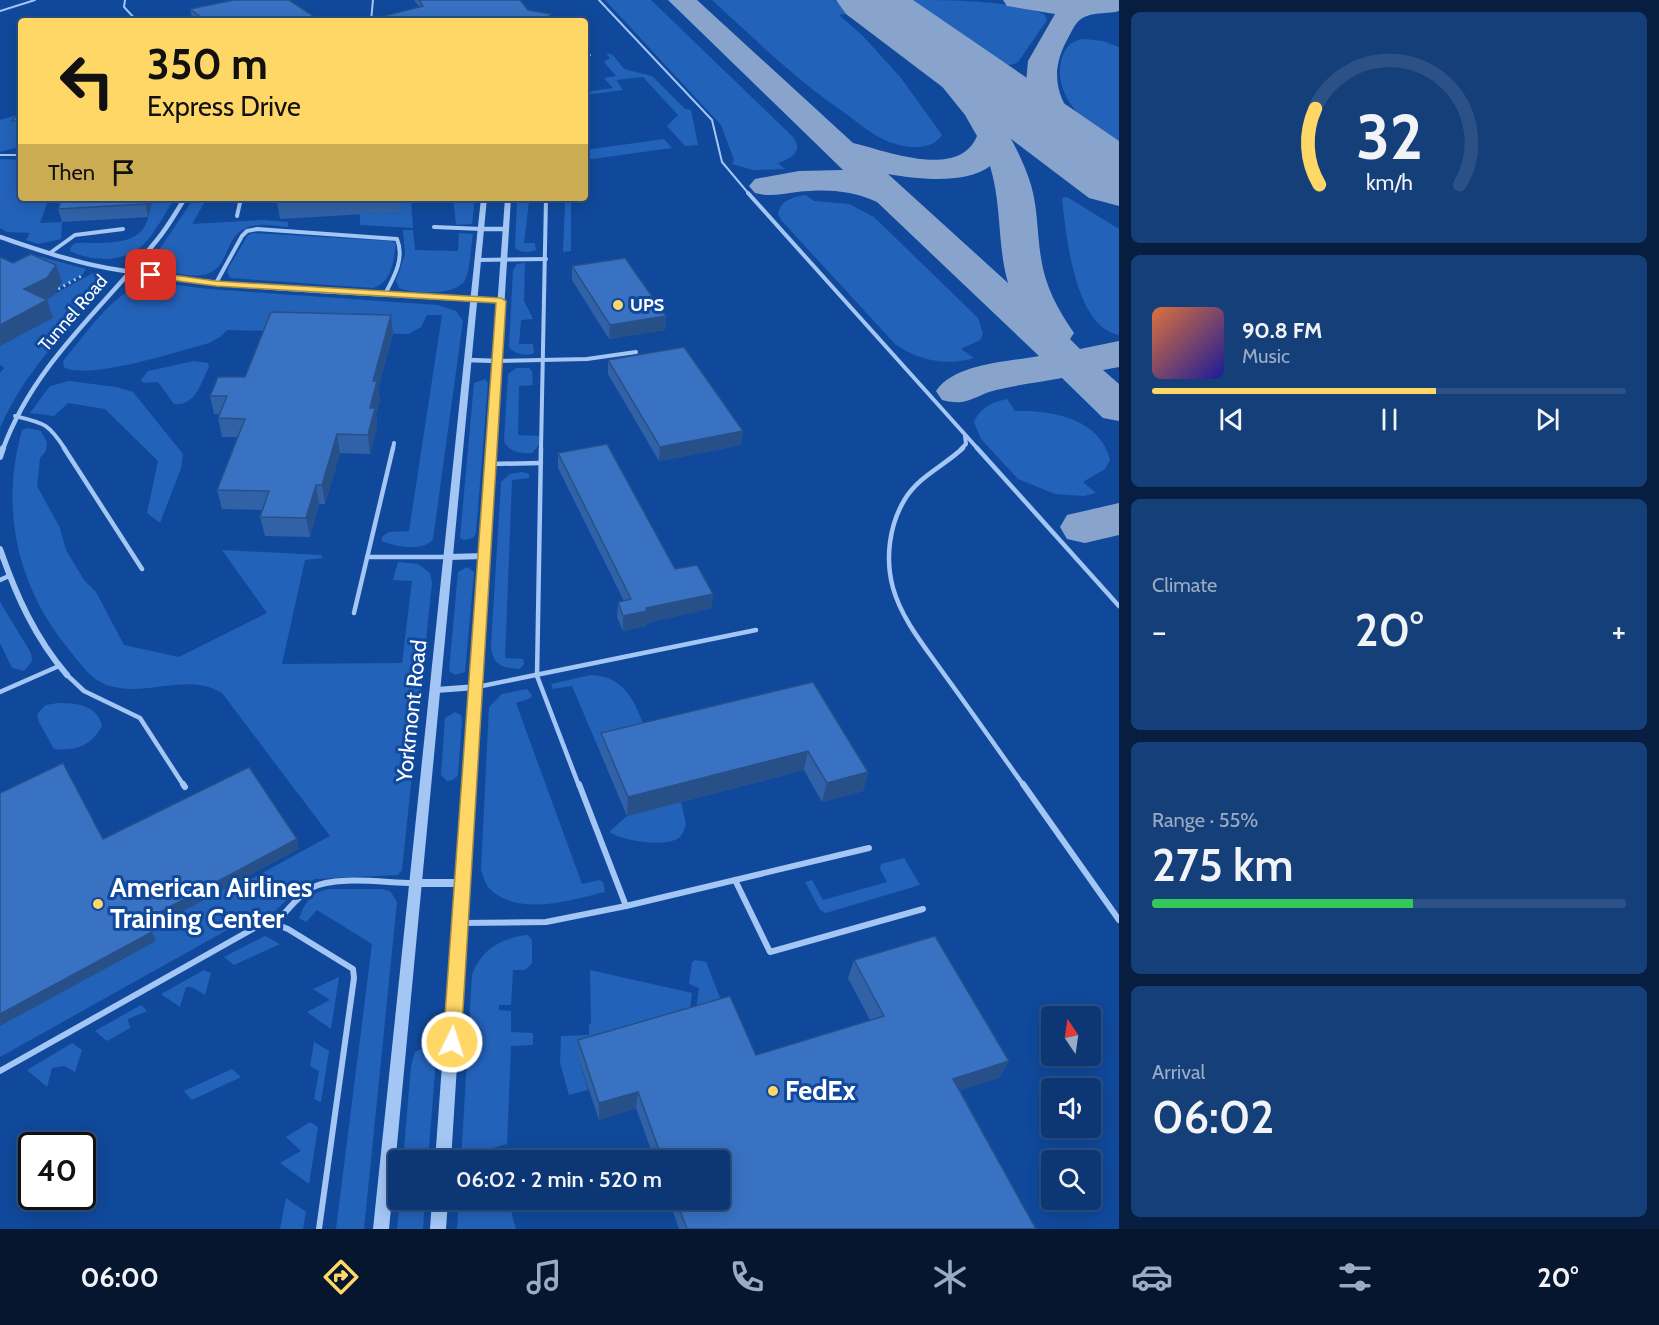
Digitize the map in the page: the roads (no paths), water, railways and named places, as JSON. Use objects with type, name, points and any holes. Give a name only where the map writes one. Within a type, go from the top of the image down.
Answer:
[{"type":"street","name":"Tunnel Road","points":[[0,457],[15,416],[30,389],[50,362],[156,242],[183,201]]},
{"type":"street","name":"Yorkmont Road","points":[[381,1229],[484,201]]},
{"type":"street","points":[[444,1150],[477,687],[508,201]]},
{"type":"street","points":[[482,229],[505,229]]},
{"type":"street","points":[[0,237],[100,266],[216,284],[501,301]]},
{"type":"street","points":[[469,360],[497,361]]},
{"type":"street","points":[[0,549],[25,612],[58,666],[67,675]]},
{"type":"street","points":[[449,556],[484,556]]},
{"type":"street","points":[[436,690],[477,687]]},
{"type":"street","points":[[417,883],[463,883]]},
{"type":"street","points":[[438,1229],[439,1210]]},
{"type":"lane","points":[[0,11],[35,0]]},
{"type":"lane","points":[[125,0],[124,8],[134,18]]},
{"type":"lane","points":[[371,18],[373,0]]},
{"type":"lane","points":[[599,0],[712,120],[717,130],[720,156],[725,167],[1119,606]]},
{"type":"lane","points":[[0,155],[18,155]]},
{"type":"lane","points":[[237,216],[240,201]]},
{"type":"lane","points":[[546,201],[537,676],[626,906]]},
{"type":"lane","points":[[434,227],[482,229]]},
{"type":"lane","points":[[50,253],[75,235],[123,228]]},
{"type":"lane","points":[[216,284],[247,231],[269,230],[397,239],[400,244],[399,261],[385,294]]},
{"type":"lane","points":[[479,260],[546,259]]},
{"type":"lane","points":[[497,361],[587,359],[636,352]]},
{"type":"lane","points":[[15,416],[43,423],[54,432],[142,569]]},
{"type":"lane","points":[[965,434],[966,444],[934,468],[913,489],[898,510],[891,533],[889,573],[897,601],[916,634],[1119,920]]},
{"type":"lane","points":[[354,613],[394,443]]},
{"type":"lane","points":[[490,464],[541,463]]},
{"type":"lane","points":[[368,557],[449,556]]},
{"type":"lane","points":[[0,580],[9,576]]},
{"type":"lane","points":[[477,687],[756,630]]},
{"type":"lane","points":[[0,692],[58,666]]},
{"type":"lane","points":[[67,675],[84,691],[140,717],[185,787]]},
{"type":"lane","points":[[460,923],[546,922],[626,906],[869,848]]},
{"type":"lane","points":[[735,880],[770,952],[922,909]]},
{"type":"lane","points":[[276,924],[303,895],[315,886],[332,883],[417,883]]},
{"type":"lane","points":[[0,1071],[238,936],[258,926],[276,924],[353,969],[354,978],[320,1229]]},
{"type":"place","name":"UPS","points":[[618,305]]},
{"type":"place","name":"American Airlines Training Center","points":[[98,904]]},
{"type":"place","name":"FedEx","points":[[773,1091]]}]
